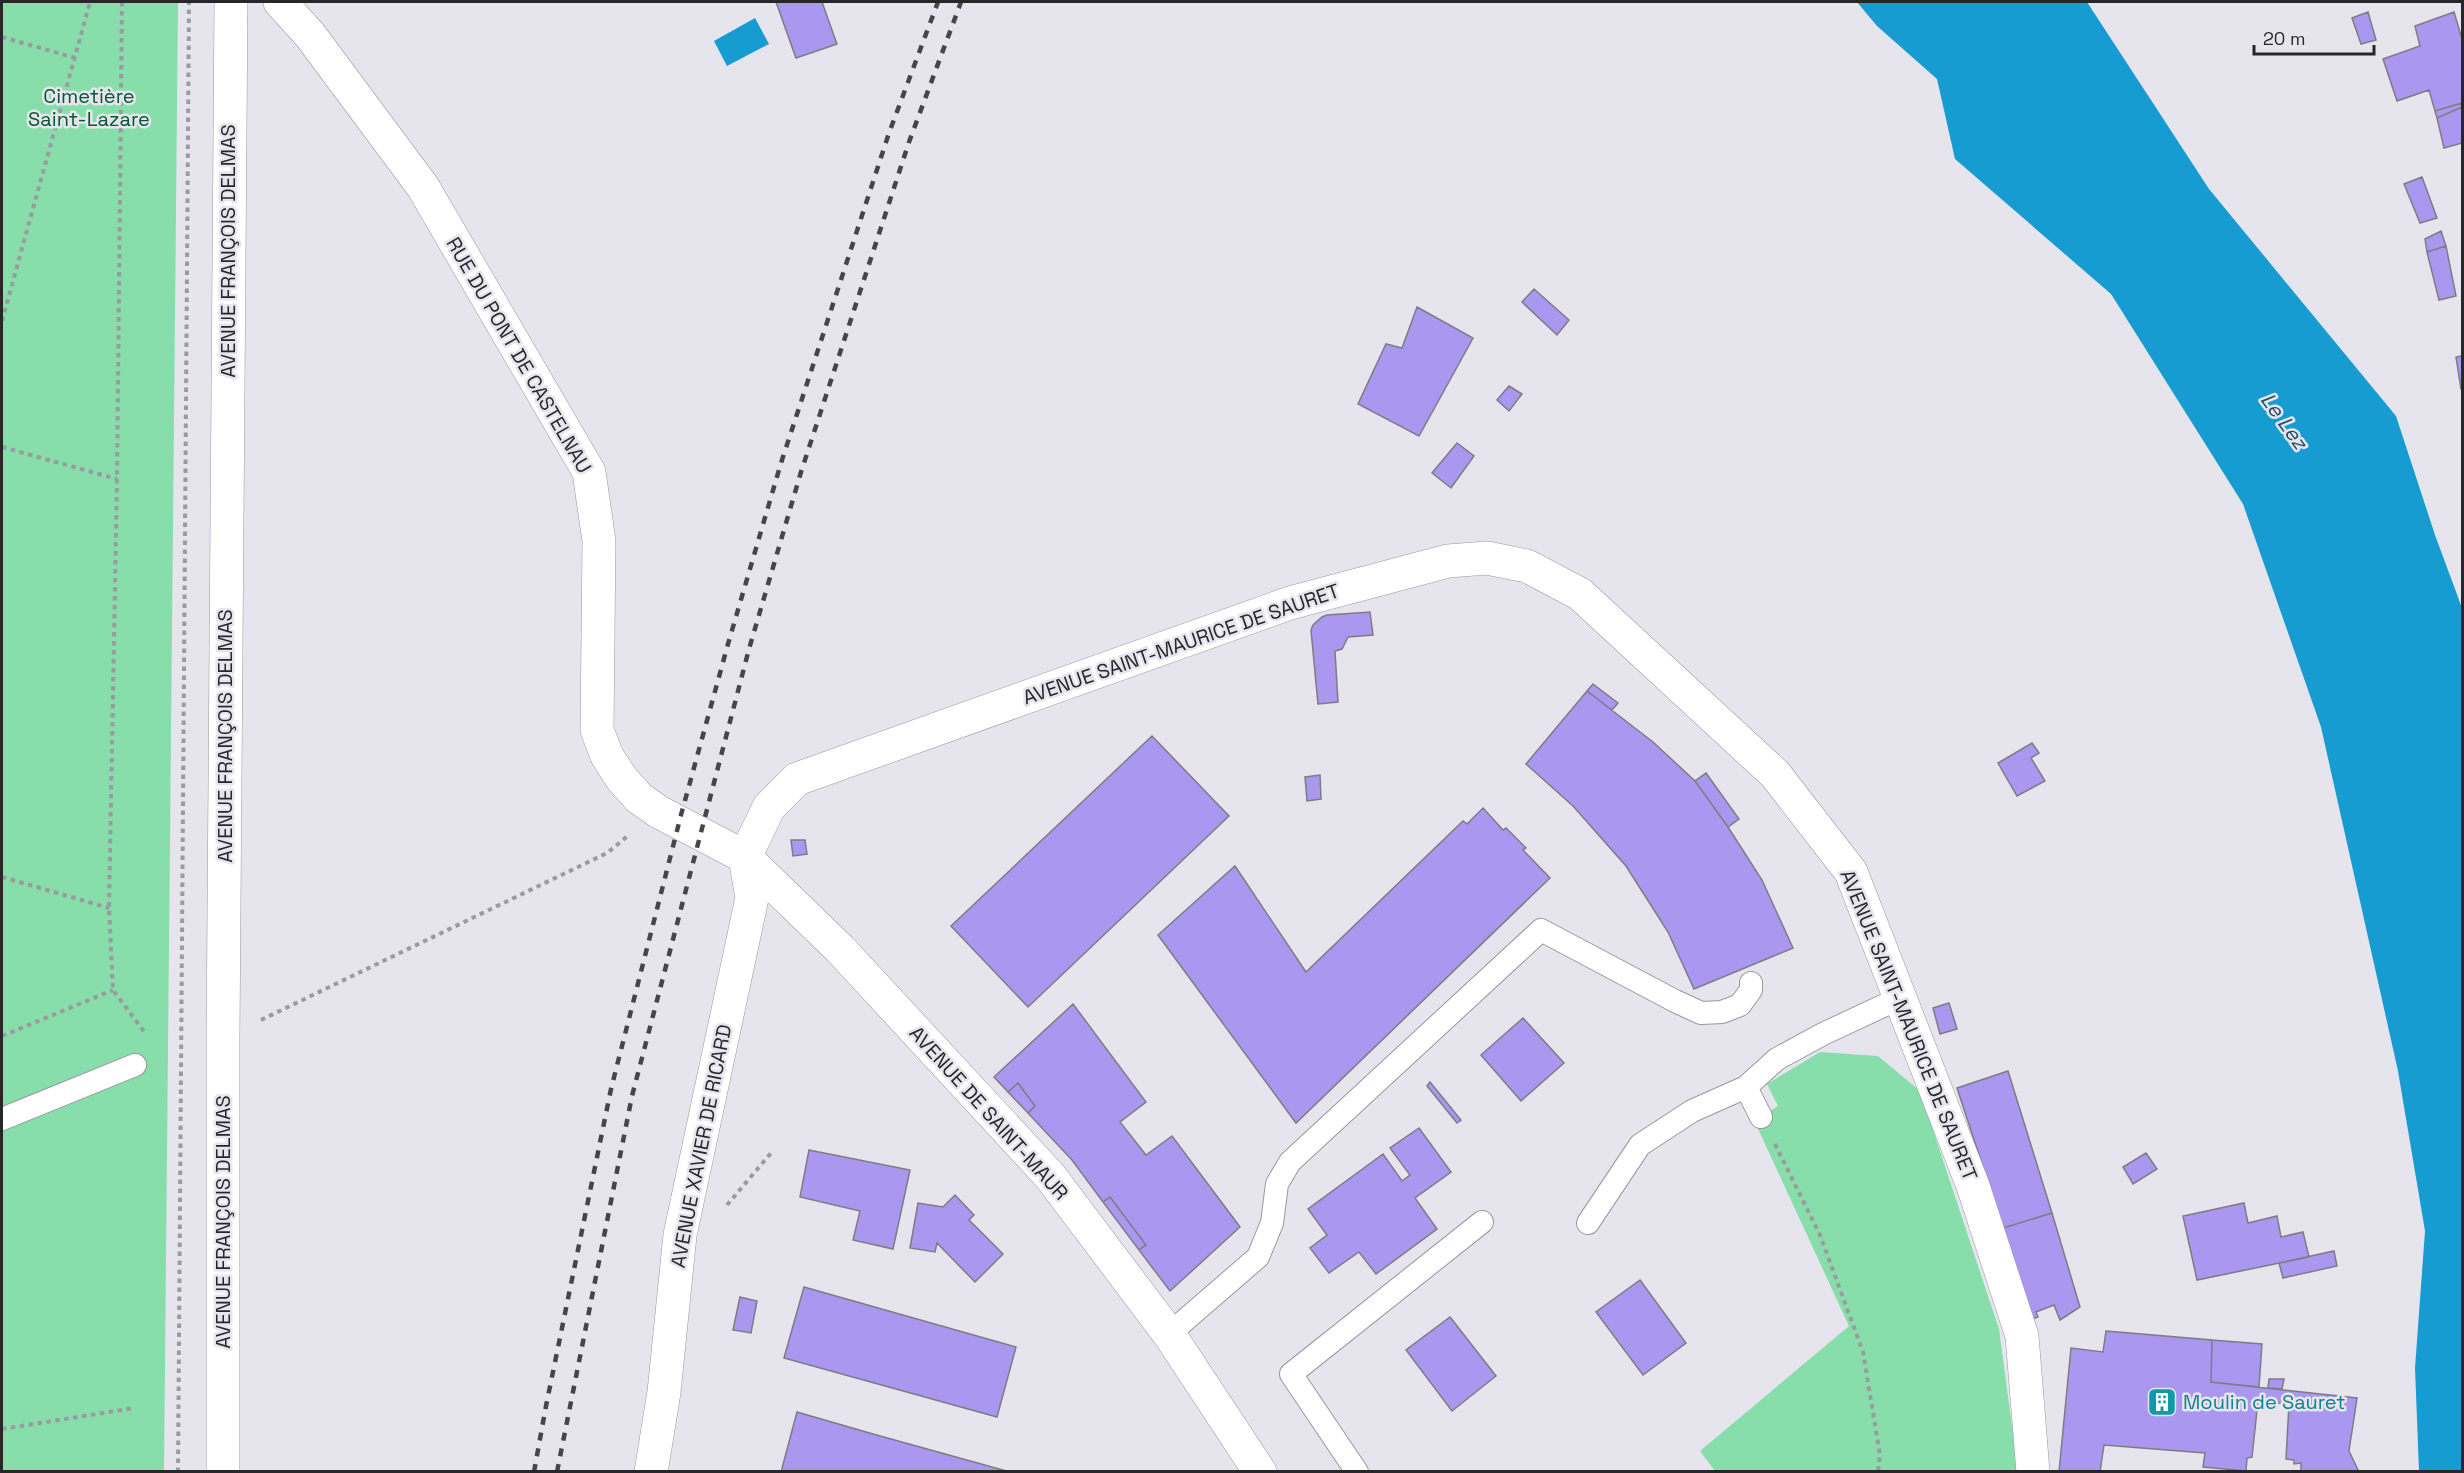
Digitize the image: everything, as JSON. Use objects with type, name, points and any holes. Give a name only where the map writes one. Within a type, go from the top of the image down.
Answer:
[{"type":"street","name":"AVENUE FRANÇOIS DELMAS","points":[[223,1472],[223,1039],[231,2]]},
{"type":"street","name":"RUE DU PONT DE CASTELNAU","points":[[280,2],[310,35],[423,186],[589,472],[599,541],[597,730],[607,756],[622,779],[639,798],[658,812]]},
{"type":"street","name":"AVENUE SAINT-MAURICE DE SAURET","points":[[745,857],[769,807],[797,779],[1290,603],[1448,561],[1487,558],[1527,566],[1580,594],[1775,774],[1851,872],[1902,997],[1973,1186],[2022,1336],[2033,1472]]},
{"type":"street","name":"AVENUE DE SAINT-MAUR","points":[[658,812],[745,857],[840,949],[1050,1176],[1169,1334],[1260,1472]]},
{"type":"street","name":"AVENUE XAVIER DE RICARD","points":[[651,1472],[664,1392],[680,1235],[752,898],[745,857]]},
{"type":"lane","points":[[1169,1334],[1258,1257],[1272,1224],[1277,1184],[1290,1162],[1541,930],[1675,1002],[1701,1013],[1722,1012],[1740,1005],[1751,990],[1751,983]]},
{"type":"lane","points":[[1588,1223],[1640,1145],[1692,1112],[1746,1087],[1777,1059],[1823,1034],[1902,997]]},
{"type":"lane","points":[[2,1119],[135,1065]]},
{"type":"lane","points":[[1746,1087],[1761,1117]]},
{"type":"lane","points":[[1357,1472],[1291,1374],[1482,1222]]},
{"type":"path","points":[[2,321],[90,2]]},
{"type":"path","points":[[122,2],[117,479],[109,909],[113,990],[146,1035],[135,1065]]},
{"type":"path","points":[[178,1472],[189,2]]},
{"type":"path","points":[[2,37],[75,58]]},
{"type":"path","points":[[2,447],[117,479]]},
{"type":"path","points":[[223,1039],[607,853],[658,812]]},
{"type":"path","points":[[2,877],[109,909]]},
{"type":"path","points":[[2,1036],[113,990]]},
{"type":"path","points":[[1761,1117],[1820,1235],[1863,1352],[1880,1455],[1878,1472]]},
{"type":"path","points":[[726,1206],[771,1153]]},
{"type":"path","points":[[2,1429],[134,1408]]},
{"type":"green space","name":"Cimetière Saint-Lazare","points":[[2,2],[178,2],[164,1471],[2,1472]]},
{"type":"green space","points":[[1820,1052],[1878,1056],[1920,1091],[1999,1329],[2018,1471],[1715,1471],[1700,1451],[1849,1326],[1754,1120],[1778,1106],[1767,1084]]},
{"type":"water","name":"Le Lez","points":[[1857,2],[2087,2],[2209,189],[2396,416],[2435,535],[2462,608],[2462,1471],[2419,1471],[2415,1368],[2425,1231],[2398,1071],[2321,727],[2243,504],[2111,294],[1955,159],[1937,79],[1877,26]]},
{"type":"water","points":[[755,18],[769,44],[727,66],[714,41]]},
{"type":"building","points":[[776,2],[822,2],[837,44],[796,58]]},
{"type":"building","points":[[2368,12],[2376,40],[2361,44],[2352,18]]},
{"type":"building","points":[[2454,12],[2462,39],[2462,103],[2435,111],[2429,90],[2397,101],[2383,59],[2420,46],[2415,26]]},
{"type":"building","points":[[2462,103],[2462,107],[2437,118],[2435,111]]},
{"type":"building","points":[[2462,107],[2462,143],[2444,148],[2437,118]]},
{"type":"building","points":[[2422,177],[2437,218],[2420,223],[2404,184]]},
{"type":"building","points":[[2441,231],[2446,246],[2427,252],[2425,239]]},
{"type":"building","points":[[2446,246],[2456,296],[2439,300],[2427,252]]},
{"type":"building","points":[[1534,289],[1569,320],[1557,335],[1522,302]]},
{"type":"building","points":[[1417,307],[1473,338],[1419,436],[1358,404],[1386,344],[1402,348]]},
{"type":"building","points":[[2462,356],[2462,389],[2461,389],[2456,357]]},
{"type":"building","points":[[1509,386],[1522,394],[1509,411],[1497,400]]},
{"type":"building","points":[[1457,443],[1474,456],[1451,488],[1432,473]]},
{"type":"building","points":[[1370,612],[1373,635],[1348,637],[1342,649],[1335,651],[1338,702],[1318,704],[1311,630],[1313,625],[1327,615]]},
{"type":"building","points":[[1593,684],[1618,703],[1612,710],[1587,691]]},
{"type":"building","points":[[1587,691],[1653,742],[1695,781],[1762,880],[1793,948],[1694,989],[1668,932],[1626,866],[1573,806],[1526,764]]},
{"type":"building","points":[[1152,736],[1229,816],[1028,1007],[951,926]]},
{"type":"building","points":[[2032,743],[2039,753],[2031,758],[2045,781],[2017,796],[1998,763]]},
{"type":"building","points":[[1706,773],[1739,819],[1728,827],[1695,781]]},
{"type":"building","points":[[1320,775],[1321,799],[1307,801],[1305,777]]},
{"type":"building","points":[[1483,808],[1503,830],[1506,828],[1526,848],[1523,850],[1550,878],[1296,1123],[1158,935],[1235,866],[1306,972],[1463,821],[1467,824]]},
{"type":"building","points":[[791,840],[805,840],[807,854],[793,856]]},
{"type":"building","points":[[1949,1003],[1957,1029],[1940,1034],[1933,1008]]},
{"type":"building","points":[[1073,1004],[1146,1102],[1120,1122],[1146,1155],[1172,1136],[1240,1227],[1170,1291],[1139,1250],[1146,1245],[1110,1197],[1103,1202],[1072,1160],[1028,1113],[1035,1106],[1018,1083],[1008,1092],[994,1077]]},
{"type":"building","points":[[1523,1018],[1564,1063],[1521,1101],[1481,1055]]},
{"type":"building","points":[[2008,1071],[2052,1213],[2003,1228],[1957,1088]]},
{"type":"building","points":[[1430,1082],[1461,1120],[1457,1123],[1427,1086]]},
{"type":"building","points":[[1018,1083],[1035,1106],[1028,1113],[1008,1092]]},
{"type":"building","points":[[1419,1128],[1451,1172],[1415,1198],[1437,1229],[1376,1274],[1359,1252],[1329,1273],[1310,1248],[1327,1235],[1308,1209],[1383,1154],[1402,1181],[1410,1175],[1390,1148]]},
{"type":"building","points":[[809,1150],[910,1170],[893,1249],[853,1240],[860,1211],[800,1197]]},
{"type":"building","points":[[2146,1153],[2157,1169],[2133,1184],[2123,1167]]},
{"type":"building","points":[[955,1195],[974,1215],[969,1220],[1003,1254],[975,1282],[937,1243],[935,1252],[910,1248],[918,1203],[943,1207]]},
{"type":"building","points":[[1110,1197],[1146,1245],[1139,1250],[1103,1202]]},
{"type":"building","points":[[2244,1203],[2248,1223],[2277,1216],[2281,1237],[2303,1232],[2309,1257],[2197,1280],[2183,1216]]},
{"type":"building","points":[[2052,1213],[2080,1307],[2060,1320],[2054,1305],[2036,1312],[2038,1317],[2032,1319],[2003,1228]]},
{"type":"building","points":[[2334,1251],[2337,1266],[2283,1278],[2279,1263]]},
{"type":"building","points":[[1640,1280],[1686,1343],[1643,1375],[1596,1312]]},
{"type":"building","points":[[804,1287],[1016,1347],[997,1417],[784,1358]]},
{"type":"building","points":[[740,1297],[757,1301],[751,1333],[733,1330]]},
{"type":"building","points":[[1450,1317],[1496,1376],[1452,1411],[1406,1350]]},
{"type":"building","name":"Moulin de Sauret","points":[[2106,1331],[2212,1340],[2211,1382],[2357,1398],[2349,1451],[2359,1472],[2301,1472],[2301,1463],[2294,1464],[2294,1460],[2286,1459],[2289,1404],[2258,1401],[2252,1457],[2247,1458],[2246,1471],[2203,1467],[2205,1453],[2104,1445],[2100,1472],[2059,1472],[2071,1348],[2103,1352]]},
{"type":"building","points":[[2212,1340],[2262,1344],[2259,1387],[2211,1382]]},
{"type":"building","points":[[2269,1379],[2284,1379],[2282,1389],[2268,1388]]},
{"type":"building","points":[[797,1412],[873,1434],[1010,1472],[781,1472]]},
{"type":"railway","points":[[534,1472],[611,1089],[681,815],[781,463],[889,133],[938,2]]},
{"type":"railway","points":[[557,1472],[632,1096],[749,649],[801,472],[909,142],[961,2]]},
{"type":"place","name":"Moulin de Sauret","points":[[2162,1402]]}]
